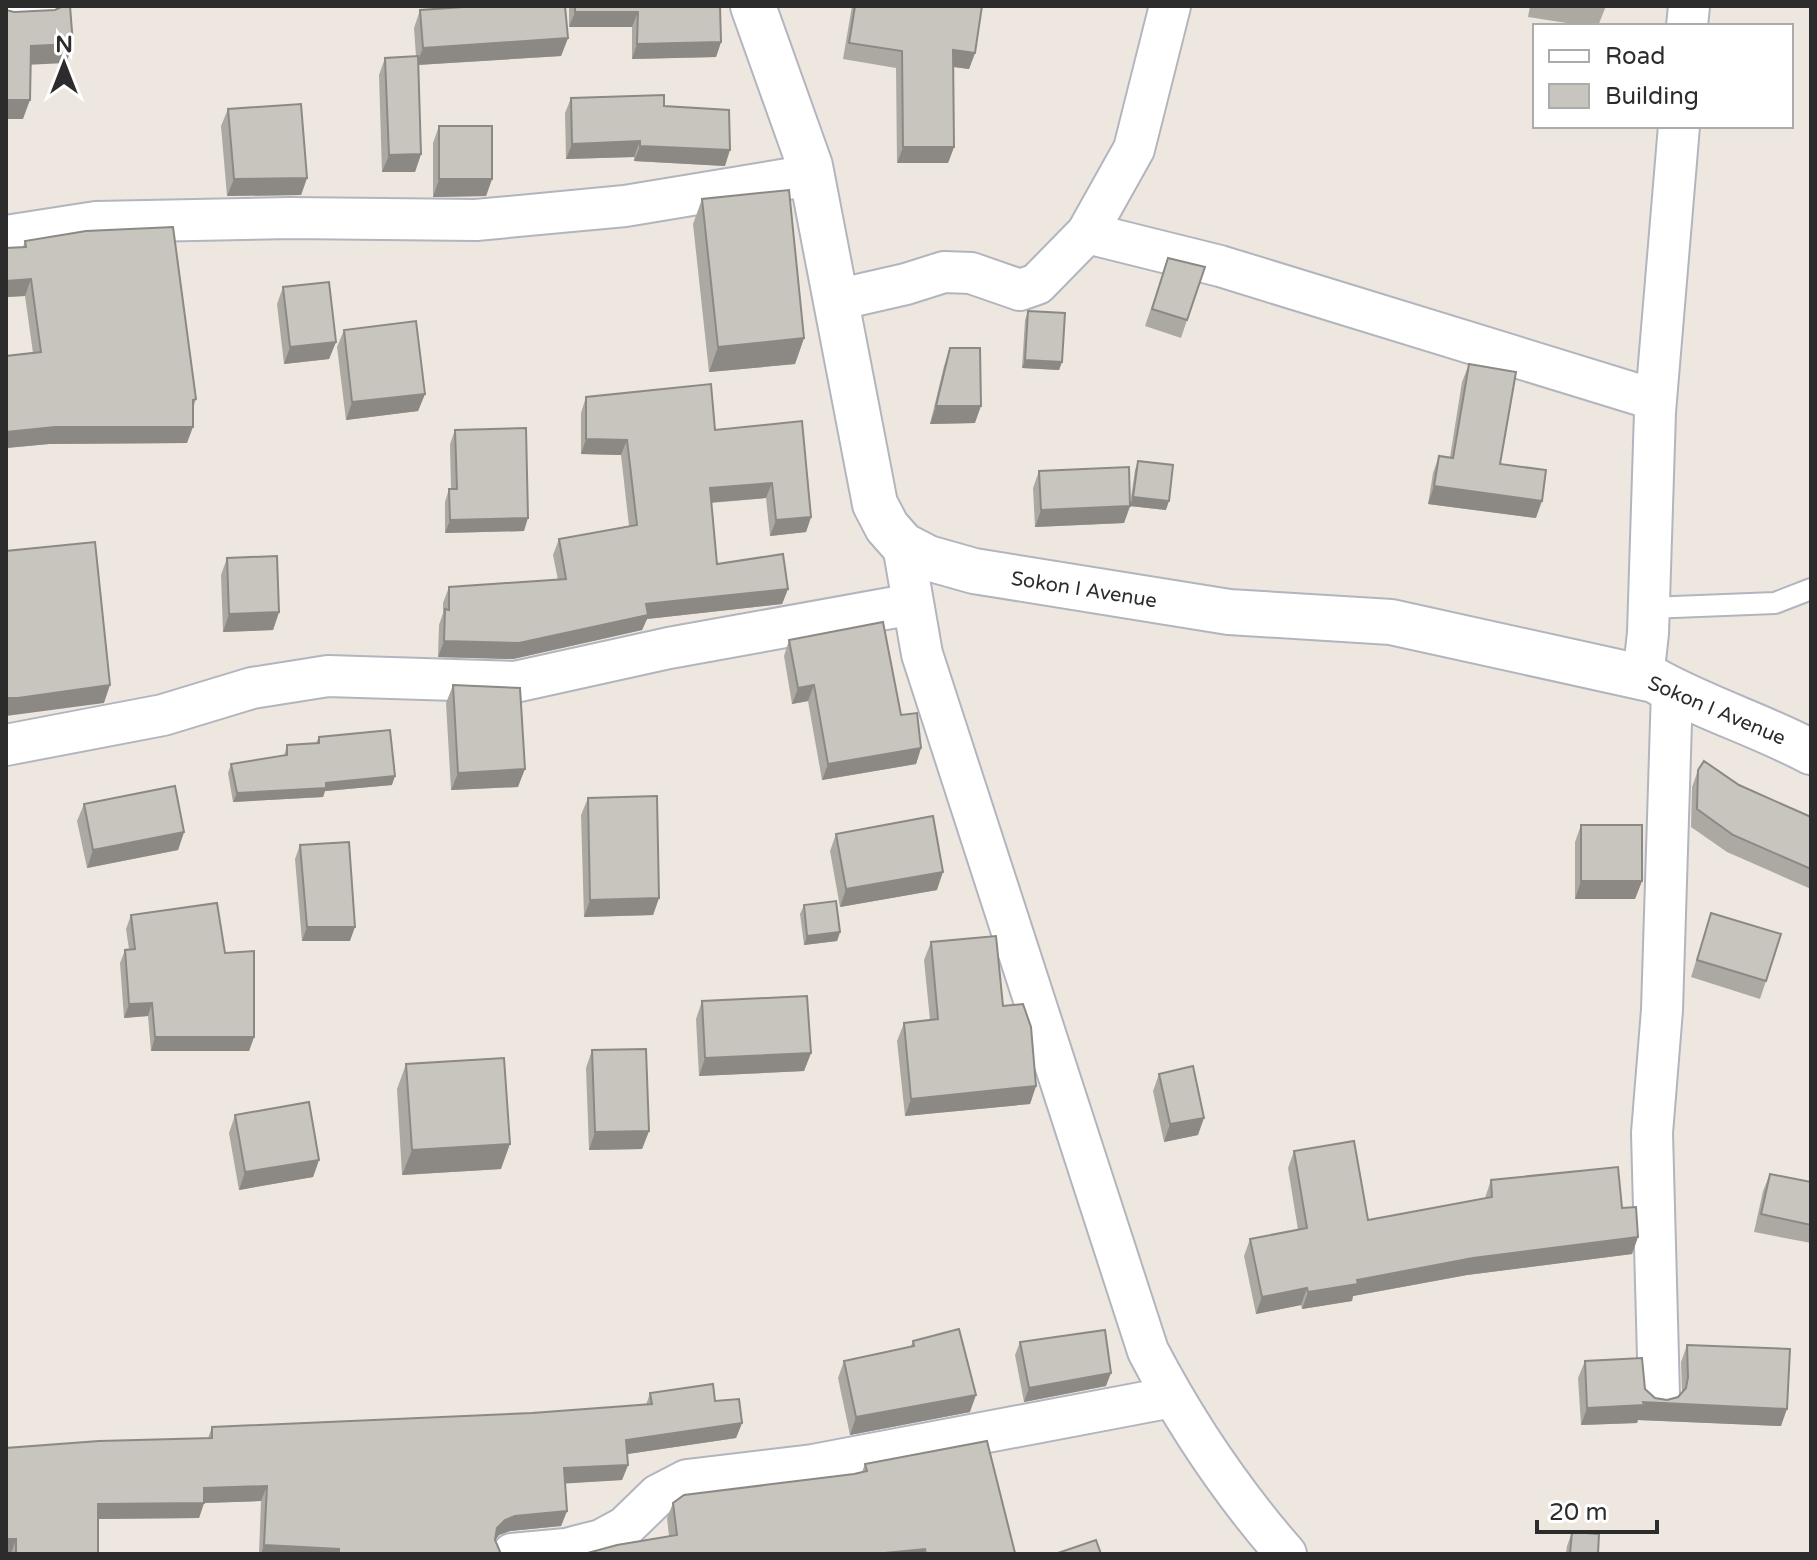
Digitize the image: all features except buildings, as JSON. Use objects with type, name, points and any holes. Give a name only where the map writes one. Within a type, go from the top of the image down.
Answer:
[{"type":"street","points":[[6,8],[47,6]]},
{"type":"street","name":"Sokon I Avenue","points":[[753,6],[812,175],[875,504],[887,527],[903,545],[928,558],[974,571],[1229,612],[1391,622],[1657,684],[1773,732],[1811,752]]},
{"type":"street","points":[[836,300],[944,272],[971,273],[1020,290],[1037,284],[1087,233],[1134,149],[1170,6]]},
{"type":"street","points":[[1659,1395],[1652,1133],[1662,1010],[1657,684],[1649,608],[1656,400],[1679,128]]},
{"type":"street","points":[[6,236],[96,222],[290,218],[476,220],[625,206],[812,175]]},
{"type":"street","points":[[1087,233],[1220,266],[1656,400]]},
{"type":"street","points":[[903,545],[922,654],[1148,1351],[1210,1459],[1282,1553]]},
{"type":"street","points":[[6,745],[163,715],[252,688],[328,676],[515,682],[669,648],[913,604]]},
{"type":"street","points":[[512,1554],[566,1549],[601,1540],[625,1527],[658,1495],[687,1480],[813,1465],[1172,1397]]},
{"type":"lane","points":[[1649,608],[1775,603],[1811,589]]}]
